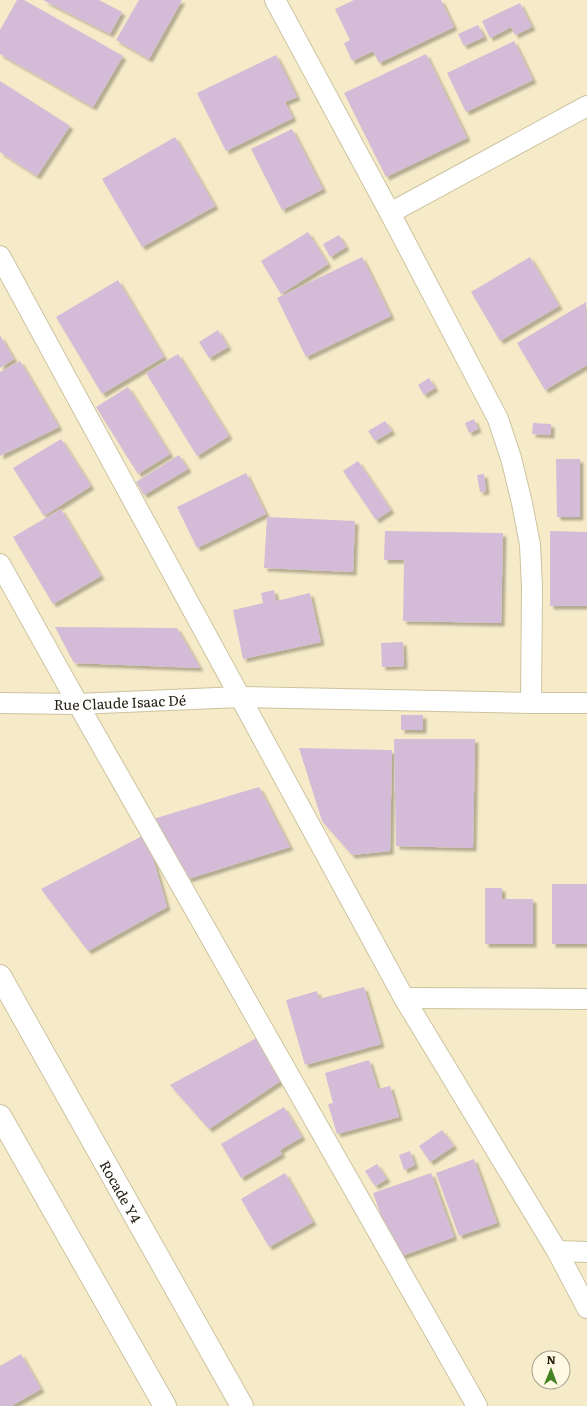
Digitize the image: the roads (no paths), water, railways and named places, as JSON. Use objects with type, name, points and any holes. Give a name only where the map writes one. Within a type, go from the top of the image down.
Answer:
[{"type":"highway","name":"Rocade Y4","points":[[0,976],[242,1406]]},
{"type":"highway","points":[[0,1116],[165,1406]]},
{"type":"street","points":[[275,0],[498,419],[511,458],[530,545],[532,587],[531,703]]},
{"type":"street","points":[[390,214],[587,106]]},
{"type":"street","points":[[0,256],[404,998],[557,1251],[587,1308]]},
{"type":"street","points":[[0,564],[477,1406]]},
{"type":"street","name":"Rue Claude Isaac Dé","points":[[0,703],[78,704],[240,697],[587,703]]},
{"type":"street","points":[[404,998],[587,999]]},
{"type":"street","points":[[557,1251],[587,1252]]}]
